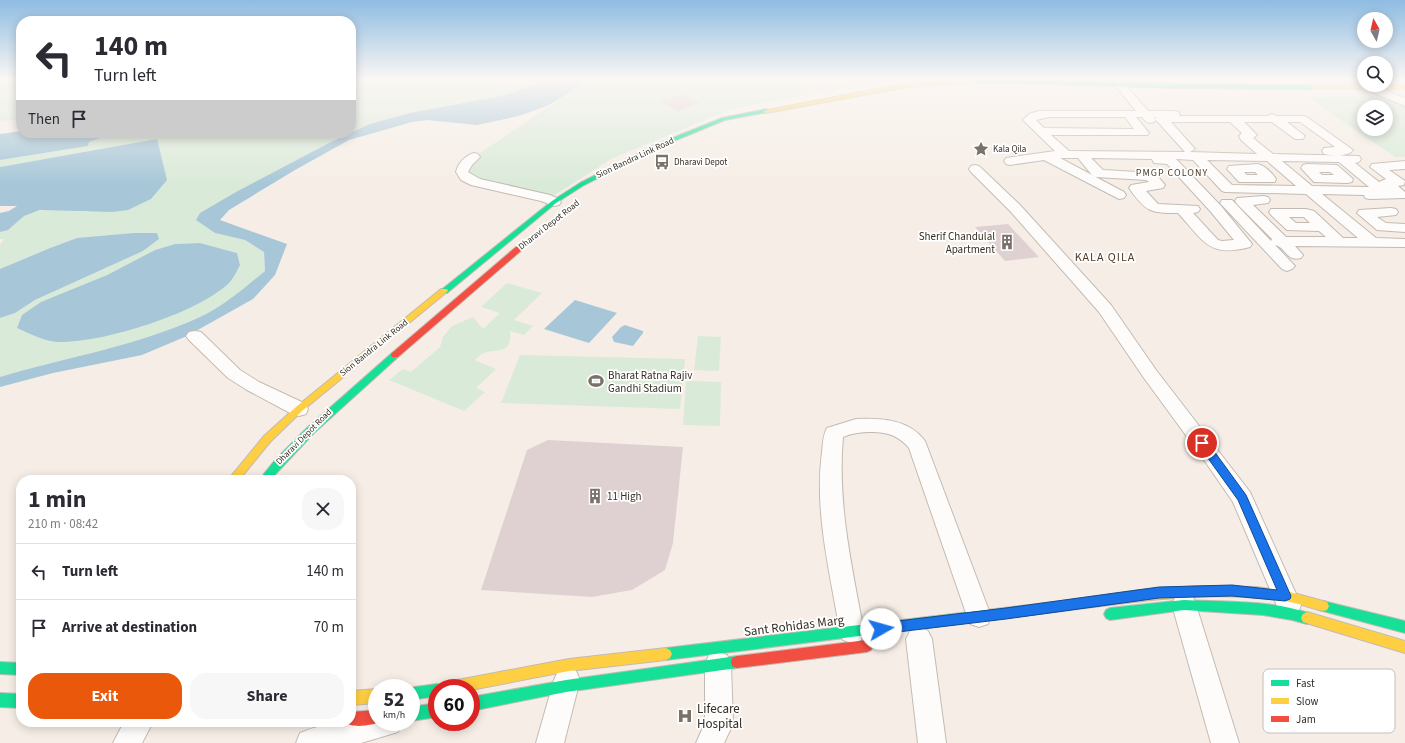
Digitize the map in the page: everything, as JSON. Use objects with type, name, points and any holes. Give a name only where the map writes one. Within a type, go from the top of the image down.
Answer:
[{"type":"main road","name":"Sion Bandra Link Road","points":[[237,475],[267,439],[299,409],[554,202],[582,184],[657,146],[724,119],[746,115]]},
{"type":"main road","points":[[692,142],[739,124],[780,115]]},
{"type":"main road","name":"Dharavi Depot Road","points":[[268,475],[280,460],[320,420],[524,245]]},
{"type":"main road","points":[[434,299],[453,306]]},
{"type":"main road","points":[[391,333],[412,340]]},
{"type":"main road","name":"Sant Rohidas Marg","points":[[480,701],[567,676],[694,650],[980,616],[1056,610],[1159,592],[1232,591],[1289,605],[1405,627]]},
{"type":"main road","name":"Sant Rohidas Marg","points":[[1100,616],[1184,605],[1255,609],[1289,605],[1405,647]]},
{"type":"main road","name":"Sant Rohidas Marg","points":[[480,685],[567,676],[707,666],[873,645]]},
{"type":"main road","points":[[694,650],[707,666]]},
{"type":"main road","points":[[0,668],[16,669]]},
{"type":"main road","points":[[356,698],[368,697]]},
{"type":"main road","points":[[420,707],[428,699]]},
{"type":"main road","points":[[0,700],[16,701]]},
{"type":"main road","points":[[356,719],[368,718]]},
{"type":"street","points":[[1075,115],[1272,117],[1305,119],[1347,150],[1265,154]]},
{"type":"street","points":[[1210,124],[1233,119],[1307,115]]},
{"type":"street","points":[[1147,116],[1130,118],[1037,116],[1030,117],[1029,120],[1062,151],[1083,156],[1168,160],[1216,209],[1245,244],[1220,246],[1213,243],[1182,209]]},
{"type":"street","points":[[1147,116],[1185,152],[1227,188],[1253,195]]},
{"type":"street","points":[[1226,132],[1196,117],[1161,119],[1219,195],[1287,266]]},
{"type":"street","points":[[1272,117],[1299,136]]},
{"type":"street","points":[[1010,161],[1046,156],[1062,151],[1156,148],[1130,118]]},
{"type":"street","points":[[1233,119],[1251,135],[1245,137],[1313,195],[1373,242]]},
{"type":"street","points":[[1041,131],[1143,133]]},
{"type":"street","points":[[1083,156],[1185,152],[1265,154],[1355,159]]},
{"type":"street","points":[[1046,156],[1119,195]]},
{"type":"street","points":[[1083,156],[1101,174],[1150,176],[1158,186],[1136,188],[1153,207],[1161,209],[1231,208]]},
{"type":"street","points":[[474,157],[463,168],[462,172],[466,177],[476,182],[545,198],[554,202]]},
{"type":"street","points":[[1342,158],[1398,191]]},
{"type":"street","points":[[1398,191],[1376,166],[1405,165]]},
{"type":"street","points":[[1258,168],[1314,175],[1342,176]]},
{"type":"street","points":[[975,169],[1015,208],[1105,309],[1150,374],[1211,454],[1242,498],[1289,605]]},
{"type":"street","points":[[1219,195],[1366,195],[1398,191]]},
{"type":"street","points":[[1313,195],[1398,191]]},
{"type":"street","points":[[1253,195],[1242,201],[1296,255]]},
{"type":"street","points":[[1366,195],[1400,216]]},
{"type":"street","points":[[1400,216],[1364,213],[1382,227],[1405,228]]},
{"type":"street","points":[[1323,228],[1339,242]]},
{"type":"street","points":[[1263,241],[1405,243]]},
{"type":"street","points":[[195,336],[234,374],[252,386],[299,409]]},
{"type":"street","points":[[852,632],[832,518],[831,449],[834,433],[840,429],[847,428],[881,426],[899,430],[911,438],[918,446],[980,616]]},
{"type":"street","points":[[1184,605],[1225,743]]},
{"type":"street","points":[[919,639],[932,743]]},
{"type":"street","points":[[707,666],[719,724],[710,743]]},
{"type":"street","points":[[550,743],[567,676]]},
{"type":"street","points":[[127,743],[136,727]]},
{"type":"street","points":[[310,743],[368,727]]},
{"type":"green space","points":[[0,115],[16,115],[16,120],[0,122]]},
{"type":"green space","points":[[356,115],[420,115],[356,132]]},
{"type":"green space","points":[[537,115],[718,115],[613,158],[550,198],[469,176],[471,163],[479,154]]},
{"type":"green space","points":[[1333,115],[1357,115],[1357,131]]},
{"type":"green space","points":[[1393,115],[1405,115],[1405,157],[1395,157],[1364,136],[1393,136]]},
{"type":"green space","points":[[100,138],[340,138],[200,213],[215,233],[245,240],[264,252],[265,271],[226,302],[209,313],[152,336],[0,377],[0,318],[15,313],[35,300],[143,251],[159,239],[77,238],[0,269],[0,245],[4,239],[0,239],[0,232],[8,229],[22,217],[33,212],[56,210],[88,212],[157,139],[0,167],[0,160],[88,146],[88,142]],"holes":[[[200,243],[237,253],[153,323],[94,338],[59,342],[71,290],[107,275],[155,250],[175,244]]]},
{"type":"green space","points":[[507,283],[542,293],[514,320],[533,326],[524,335],[510,331],[510,339],[506,348],[487,352],[475,360],[496,369],[476,388],[485,392],[464,411],[389,380],[403,369],[411,372],[440,347],[443,337],[452,326],[473,317],[483,329],[500,313],[481,307]]},
{"type":"green space","points":[[698,336],[721,337],[719,371],[694,370]]},
{"type":"green space","name":"Bharat Ratna Rajiv Gandhi Stadium","points":[[520,355],[685,359],[680,409],[501,403]]},
{"type":"green space","points":[[686,381],[721,382],[720,426],[683,425]]},
{"type":"water","points":[[404,115],[523,115],[477,125],[427,120],[412,122],[356,138],[356,130],[370,124]]},
{"type":"water","points":[[16,132],[16,138],[100,138],[89,142],[88,146],[0,160],[0,134]]},
{"type":"water","points":[[340,138],[356,138],[349,140],[295,170],[229,210],[220,220],[287,244],[275,275],[253,299],[187,336],[142,355],[53,373],[0,387],[0,377],[152,336],[209,313],[226,302],[265,271],[264,252],[245,240],[215,233],[196,220],[200,213],[236,192]]},
{"type":"water","points":[[157,139],[167,180],[151,199],[128,210],[112,212],[40,210],[24,216],[8,230],[0,232],[0,213],[9,211],[17,206],[0,206],[0,167]]},
{"type":"water","points":[[134,233],[157,233],[159,239],[143,251],[35,300],[15,313],[0,318],[0,269],[77,238]]},
{"type":"water","points":[[200,243],[237,253],[240,265],[229,283],[195,305],[173,315],[125,332],[79,341],[49,341],[17,328],[22,315],[41,302],[107,275],[155,250],[175,244]]},
{"type":"water","points":[[575,300],[617,313],[589,343],[544,329]]},
{"type":"water","points":[[625,325],[643,331],[633,346],[614,342],[612,337],[621,327]]},
{"type":"building","name":"Sherif Chandulal Apartment","points":[[1008,224],[1039,257],[1005,261],[975,227]]},
{"type":"building","name":"11 High","points":[[548,440],[683,447],[673,543],[665,570],[632,590],[592,597],[481,590],[527,450]]},
{"type":"traffic: fast","points":[[444,291],[554,202],[582,184],[657,146],[724,119],[747,115]]},
{"type":"traffic: fast","points":[[268,475],[310,430],[395,355]]},
{"type":"traffic: fast","points":[[1110,614],[1184,605],[1263,610],[1292,614],[1307,618]]},
{"type":"traffic: fast","points":[[1323,606],[1405,627]]},
{"type":"traffic: fast","points":[[666,654],[1054,607]]},
{"type":"traffic: fast","points":[[480,702],[566,686],[737,662]]},
{"type":"traffic: fast","points":[[0,668],[16,669]]},
{"type":"traffic: fast","points":[[420,692],[428,691]]},
{"type":"traffic: fast","points":[[0,700],[16,701]]},
{"type":"traffic: fast","points":[[420,713],[428,711]]},
{"type":"traffic: slow","points":[[237,475],[267,439],[299,409],[444,291]]},
{"type":"traffic: slow","points":[[1054,607],[1111,599],[1198,591],[1256,592],[1300,599],[1323,606]]},
{"type":"traffic: slow","points":[[1307,618],[1405,647]]},
{"type":"traffic: slow","points":[[480,682],[569,665],[666,654]]},
{"type":"traffic: slow","points":[[356,698],[368,697]]},
{"type":"traffic: jam","points":[[395,355],[519,249]]},
{"type":"traffic: jam","points":[[737,662],[867,646]]},
{"type":"traffic: jam","points":[[356,719],[368,718]]},
{"type":"place","name":"Kala Qila","points":[[981,149]]},
{"type":"place","name":"Dharavi Depot","points":[[662,162]]},
{"type":"place","name":"Sherif Chandulal Apartment","points":[[1007,242]]},
{"type":"place","name":"Bharat Ratna Rajiv Gandhi Stadium","points":[[596,381]]},
{"type":"place","name":"11 High","points":[[595,496]]},
{"type":"place","name":"Lifecare Hospital","points":[[685,716]]},
{"type":"district","name":"PMGP COLONY","points":[[1172,173]]},
{"type":"district","name":"KALA QILA","points":[[1105,257]]},
{"type":"route","points":[[881,629],[1006,614],[1159,592],[1232,591],[1285,596],[1242,498],[1202,443]]}]
